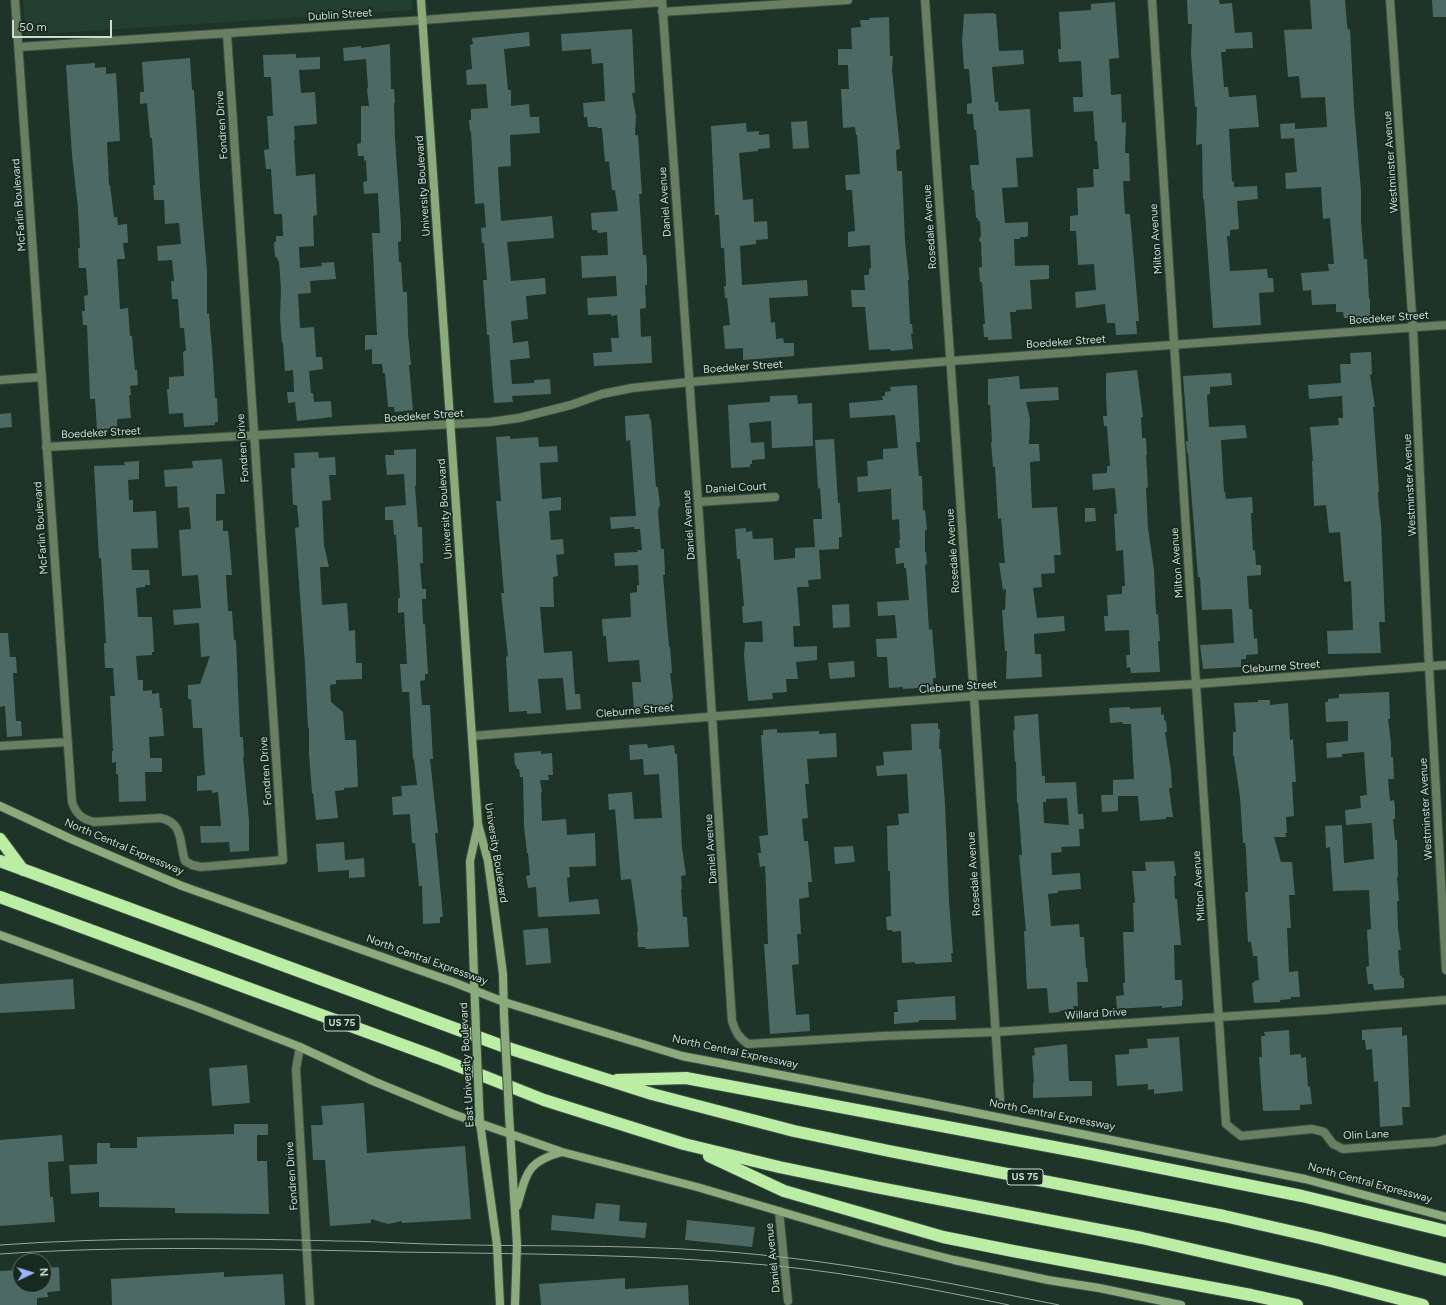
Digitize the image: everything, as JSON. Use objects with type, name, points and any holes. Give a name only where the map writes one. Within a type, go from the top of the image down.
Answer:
[{"type":"highway","points":[[0,839],[24,871]]},
{"type":"highway","name":"US 75","points":[[0,861],[508,1048],[605,1080],[699,1107],[794,1131],[889,1151],[1224,1216],[1320,1238],[1446,1270]]},
{"type":"highway","name":"US 75","points":[[0,898],[438,1058],[544,1100],[684,1144],[867,1186],[1142,1238],[1331,1281],[1423,1305]]},
{"type":"highway","points":[[605,1080],[686,1078],[1076,1151],[1302,1196],[1446,1231]]},
{"type":"highway","points":[[684,1144],[784,1191],[943,1236],[1013,1251],[1251,1295],[1297,1305]]},
{"type":"main road","name":"University Boulevard","points":[[421,0],[478,824],[488,861],[503,974],[509,1133]]},
{"type":"main road","name":"North Central Expressway","points":[[0,806],[71,839],[182,886],[504,1002],[682,1056],[1305,1179],[1446,1217]]},
{"type":"main road","name":"East University Boulevard","points":[[478,824],[470,861],[480,1123],[496,1233],[500,1305]]},
{"type":"main road","points":[[0,935],[197,1007],[300,1047],[398,1092],[562,1152],[697,1187],[779,1212],[954,1260],[1048,1280],[1098,1288],[1181,1305]]},
{"type":"main road","points":[[509,1133],[518,1254],[515,1305]]},
{"type":"main road","points":[[515,1210],[526,1177],[534,1164],[539,1160],[562,1152]]},
{"type":"street","name":"McFarlin Boulevard","points":[[15,0],[46,447],[72,802],[74,810],[84,819],[94,822],[160,818],[167,819],[173,822],[176,827],[185,861],[192,865],[201,866],[283,860]]},
{"type":"street","points":[[662,12],[848,0]]},
{"type":"street","name":"Rosedale Avenue","points":[[925,0],[974,696],[1000,1100]]},
{"type":"street","name":"Milton Avenue","points":[[1152,0],[1226,1124]]},
{"type":"street","name":"Westminster Avenue","points":[[1390,0],[1413,328],[1429,666],[1446,970]]},
{"type":"street","name":"Dublin Street","points":[[19,47],[423,20],[662,1]]},
{"type":"street","name":"Daniel Avenue","points":[[662,1],[713,716],[732,1021],[736,1034],[741,1040],[748,1044]]},
{"type":"street","name":"Fondren Drive","points":[[226,34],[283,860]]},
{"type":"street","name":"Boedeker Street","points":[[46,447],[490,422],[520,418],[572,405],[602,394],[632,388],[690,382],[951,361],[1446,325]]},
{"type":"street","points":[[0,380],[42,377]]},
{"type":"street","name":"Daniel Court","points":[[698,502],[775,497]]},
{"type":"street","name":"Cleburne Street","points":[[472,736],[974,696],[1196,684],[1446,665]]},
{"type":"street","points":[[0,746],[68,742]]},
{"type":"street","name":"Willard Drive","points":[[748,1044],[883,1036],[995,1032],[1446,1000]]},
{"type":"street","name":"Fondren Drive","points":[[300,1047],[296,1069],[310,1305]]},
{"type":"street","name":"Olin Lane","points":[[1226,1124],[1242,1136],[1312,1129],[1324,1132],[1332,1144],[1343,1149],[1436,1142],[1446,1139]]},
{"type":"street","name":"Daniel Avenue","points":[[779,1212],[788,1302]]},
{"type":"shaded area","points":[[23,0],[412,0],[412,10],[26,35]]},
{"type":"building","points":[[1187,0],[1219,0],[1220,4],[1232,3],[1235,33],[1252,32],[1253,48],[1226,49],[1226,52],[1221,52],[1224,87],[1228,87],[1229,97],[1256,95],[1259,127],[1229,129],[1232,182],[1234,181],[1234,187],[1257,186],[1258,199],[1237,201],[1239,229],[1230,230],[1230,236],[1227,236],[1230,271],[1267,269],[1268,278],[1273,278],[1274,292],[1259,293],[1261,325],[1213,328],[1203,199],[1202,144],[1196,145],[1197,107],[1195,107],[1191,54],[1192,24],[1188,24]]},
{"type":"building","points":[[1310,0],[1345,0],[1347,25],[1348,30],[1350,29],[1354,107],[1361,191],[1361,221],[1364,259],[1367,259],[1370,317],[1344,318],[1343,312],[1336,312],[1336,304],[1312,305],[1311,290],[1303,291],[1301,273],[1329,271],[1328,264],[1334,264],[1330,218],[1323,219],[1321,187],[1286,189],[1285,173],[1297,172],[1294,138],[1281,139],[1280,124],[1295,123],[1295,129],[1327,127],[1325,97],[1301,98],[1299,76],[1288,77],[1284,30],[1312,29]]},
{"type":"building","points":[[1432,0],[1446,0],[1446,17],[1433,17]]},
{"type":"building","points":[[1115,2],[1119,58],[1109,59],[1111,95],[1121,94],[1122,123],[1126,122],[1125,153],[1129,153],[1130,181],[1123,181],[1125,214],[1130,214],[1139,321],[1136,321],[1137,334],[1116,335],[1115,323],[1107,323],[1105,304],[1076,308],[1075,292],[1096,290],[1094,264],[1078,265],[1076,231],[1070,231],[1070,216],[1078,215],[1077,188],[1094,187],[1093,169],[1099,169],[1093,111],[1074,112],[1073,97],[1083,97],[1081,61],[1059,62],[1058,49],[1061,49],[1059,12],[1091,10],[1091,4]]},
{"type":"building","points":[[964,14],[996,14],[999,51],[1023,50],[1024,64],[992,67],[995,102],[998,102],[999,111],[1030,109],[1033,157],[1016,158],[1018,187],[1002,188],[1005,223],[1028,222],[1028,236],[1020,237],[1020,239],[1014,239],[1015,266],[1049,265],[1049,279],[1030,280],[1032,309],[1010,312],[1012,339],[988,340],[988,337],[984,337],[983,324],[985,324],[982,282],[980,282],[979,267],[982,267],[981,243],[979,240],[981,235],[980,221],[976,218],[970,165],[979,165],[976,130],[974,130],[973,114],[967,114],[967,104],[972,103],[969,69],[964,69],[962,42]]},
{"type":"building","points":[[889,17],[890,56],[893,56],[892,70],[900,149],[896,150],[897,171],[902,171],[905,241],[909,280],[910,324],[912,324],[913,334],[911,334],[913,349],[891,351],[890,349],[869,350],[865,307],[852,307],[851,290],[865,290],[864,275],[869,275],[869,269],[871,268],[870,245],[848,247],[848,232],[855,231],[852,190],[846,190],[845,175],[860,174],[855,127],[843,128],[841,89],[849,89],[848,65],[838,65],[838,49],[852,49],[851,28],[861,27],[860,20]]},
{"type":"building","points":[[632,29],[635,93],[632,93],[636,116],[635,135],[638,135],[642,194],[639,194],[643,255],[646,255],[647,268],[647,285],[645,285],[646,308],[640,309],[641,337],[651,336],[652,363],[594,366],[593,353],[612,352],[611,338],[619,338],[617,315],[588,315],[587,298],[617,296],[616,276],[582,278],[581,256],[608,255],[607,232],[598,233],[597,230],[592,230],[591,213],[618,211],[615,190],[612,190],[609,161],[605,162],[602,128],[588,127],[587,117],[584,117],[583,103],[605,101],[603,63],[592,64],[591,49],[562,51],[561,34]]},
{"type":"building","points":[[529,32],[530,46],[504,49],[508,90],[511,90],[511,106],[529,104],[530,117],[539,117],[540,133],[510,135],[511,166],[498,167],[501,221],[552,216],[554,238],[507,242],[511,281],[545,278],[546,294],[526,296],[528,319],[511,321],[513,343],[528,341],[530,358],[510,360],[512,384],[534,383],[534,380],[550,379],[551,394],[512,396],[513,402],[494,403],[483,280],[487,280],[484,243],[482,243],[481,228],[486,227],[484,203],[475,204],[471,131],[469,120],[471,120],[471,109],[488,108],[486,84],[467,85],[466,70],[472,69],[470,45],[473,44],[472,38]]},
{"type":"building","points":[[390,44],[391,89],[394,89],[395,139],[401,225],[401,241],[398,242],[399,262],[401,262],[403,292],[407,292],[408,333],[411,365],[409,365],[413,410],[395,412],[394,407],[388,407],[385,373],[383,373],[382,364],[372,364],[372,349],[365,350],[365,335],[377,335],[372,233],[380,233],[378,193],[364,194],[363,182],[367,181],[366,160],[364,161],[364,156],[358,156],[357,144],[361,143],[361,106],[369,106],[366,59],[344,61],[343,48],[361,46],[361,48]]},
{"type":"building","points":[[296,54],[296,58],[320,57],[320,69],[299,70],[301,93],[315,92],[317,124],[294,126],[296,176],[315,174],[317,215],[313,216],[314,246],[299,247],[300,268],[322,266],[321,263],[334,262],[336,279],[310,281],[311,293],[298,294],[300,328],[314,327],[316,357],[322,357],[323,369],[309,371],[311,393],[313,393],[314,402],[331,401],[332,417],[297,421],[295,402],[288,403],[287,392],[294,392],[293,370],[285,371],[280,317],[281,289],[279,261],[277,257],[275,257],[274,242],[276,242],[276,236],[283,236],[282,214],[274,214],[271,169],[266,169],[264,150],[269,149],[267,116],[273,116],[271,77],[264,77],[263,55]]},
{"type":"building","points":[[190,58],[192,90],[194,90],[207,271],[207,314],[209,313],[218,422],[215,422],[215,425],[184,427],[183,413],[169,414],[167,389],[169,389],[169,377],[184,376],[183,352],[186,350],[184,328],[180,328],[178,299],[172,299],[171,281],[174,281],[172,260],[158,261],[157,246],[181,244],[179,223],[165,224],[164,200],[154,200],[153,185],[155,185],[152,138],[150,138],[147,103],[140,104],[140,92],[144,92],[142,62]]},
{"type":"building","points":[[95,63],[95,68],[106,67],[106,74],[116,73],[120,141],[107,142],[109,185],[114,217],[117,217],[118,225],[127,224],[128,243],[123,243],[125,259],[117,259],[120,309],[128,308],[130,336],[132,336],[138,385],[130,386],[131,395],[129,395],[131,418],[117,419],[117,428],[97,430],[95,399],[90,399],[87,325],[83,325],[82,311],[85,311],[84,296],[88,295],[86,268],[79,268],[78,248],[80,248],[78,209],[72,155],[66,65]]},
{"type":"building","points":[[807,121],[809,148],[793,149],[791,122]]},
{"type":"building","points":[[746,123],[747,132],[759,131],[759,135],[769,134],[770,148],[739,153],[743,200],[753,199],[754,222],[767,221],[768,239],[756,240],[756,244],[740,246],[742,285],[807,280],[808,296],[769,298],[771,323],[775,322],[776,339],[783,338],[784,343],[794,343],[794,356],[743,360],[743,348],[725,349],[723,326],[730,325],[724,286],[726,286],[724,248],[721,248],[719,215],[715,215],[711,126]]},
{"type":"building","points":[[1371,352],[1372,374],[1370,375],[1375,407],[1373,407],[1381,523],[1385,622],[1379,622],[1381,653],[1328,654],[1327,631],[1353,630],[1351,581],[1344,582],[1340,532],[1329,533],[1326,505],[1314,506],[1313,461],[1310,427],[1339,425],[1338,418],[1343,418],[1342,396],[1309,399],[1308,385],[1341,383],[1340,364],[1351,364],[1350,353]]},
{"type":"building","points":[[1137,370],[1143,417],[1141,417],[1142,438],[1146,438],[1148,528],[1154,570],[1156,614],[1158,614],[1160,672],[1131,673],[1130,667],[1127,668],[1126,655],[1130,655],[1129,630],[1105,631],[1104,616],[1108,616],[1107,595],[1122,594],[1122,586],[1125,586],[1123,550],[1116,551],[1114,514],[1117,514],[1115,490],[1114,488],[1093,490],[1092,474],[1107,473],[1107,466],[1110,466],[1107,426],[1104,426],[1103,416],[1107,416],[1106,373]]},
{"type":"building","points":[[1231,373],[1232,385],[1210,387],[1210,394],[1207,395],[1209,427],[1245,425],[1247,438],[1221,440],[1224,492],[1225,491],[1226,499],[1252,497],[1253,513],[1251,513],[1253,551],[1255,550],[1256,565],[1261,565],[1261,575],[1247,576],[1249,609],[1252,609],[1254,639],[1257,638],[1258,654],[1246,655],[1246,659],[1241,659],[1241,667],[1203,669],[1200,645],[1234,643],[1232,609],[1202,610],[1186,441],[1188,441],[1183,376]]},
{"type":"building","points":[[1019,376],[1020,389],[1058,387],[1059,400],[1026,402],[1030,419],[1029,444],[1039,444],[1040,461],[1030,462],[1032,508],[1057,507],[1061,555],[1054,555],[1055,573],[1041,574],[1042,587],[1033,588],[1037,618],[1064,616],[1065,631],[1034,634],[1035,654],[1041,654],[1042,677],[1006,679],[1007,651],[1005,651],[1002,610],[1005,610],[1006,589],[1003,590],[999,563],[1005,563],[1001,518],[998,519],[995,467],[993,467],[990,405],[988,405],[988,379]]},
{"type":"building","points":[[917,385],[920,442],[916,442],[919,476],[922,476],[923,510],[925,510],[927,530],[925,530],[925,552],[927,564],[925,565],[929,630],[932,629],[936,678],[933,678],[933,687],[903,689],[903,687],[889,688],[887,657],[877,657],[876,639],[897,638],[895,615],[878,616],[877,602],[909,600],[906,568],[904,568],[904,563],[896,564],[895,548],[900,548],[899,519],[892,520],[891,489],[858,492],[857,477],[868,476],[867,461],[883,459],[883,449],[898,448],[895,415],[850,418],[849,403],[883,400],[882,396],[885,396],[885,392],[891,391],[890,387]]},
{"type":"building","points":[[797,395],[798,404],[812,403],[813,446],[772,448],[771,421],[749,423],[751,443],[764,442],[765,459],[752,460],[750,467],[731,468],[728,405],[770,402],[770,396]]},
{"type":"building","points":[[11,413],[12,427],[0,428],[0,414]]},
{"type":"building","points":[[649,414],[650,420],[651,419],[656,487],[658,487],[660,506],[658,512],[661,549],[664,549],[665,575],[663,575],[673,697],[671,706],[634,710],[632,682],[641,682],[639,660],[608,662],[606,636],[603,636],[602,619],[631,617],[630,593],[637,592],[637,585],[639,585],[638,565],[615,566],[614,553],[638,552],[637,550],[642,550],[640,529],[634,529],[634,527],[611,529],[610,517],[636,516],[630,440],[626,441],[625,416]]},
{"type":"building","points":[[510,436],[510,439],[538,437],[539,447],[557,446],[558,462],[540,463],[542,499],[561,497],[561,510],[549,511],[551,540],[563,539],[564,554],[556,555],[558,576],[553,577],[554,607],[540,607],[544,653],[572,651],[575,694],[580,694],[581,709],[566,710],[563,678],[538,679],[541,713],[527,714],[527,711],[509,712],[506,657],[508,656],[501,593],[504,593],[496,501],[501,501],[496,437]]},
{"type":"building","points":[[834,439],[838,503],[840,503],[842,537],[839,537],[839,549],[819,550],[821,579],[808,580],[809,587],[797,587],[800,626],[793,626],[794,647],[817,646],[817,660],[796,662],[798,679],[786,679],[787,692],[772,693],[773,699],[748,701],[744,655],[745,642],[763,642],[762,621],[743,623],[742,606],[744,606],[740,559],[737,559],[735,529],[746,528],[746,532],[752,531],[753,539],[773,538],[774,560],[795,558],[795,548],[815,547],[813,519],[822,519],[820,488],[818,489],[815,440]]},
{"type":"building","points":[[416,449],[415,486],[418,527],[422,527],[423,563],[420,563],[422,589],[426,589],[426,599],[422,599],[428,674],[425,674],[425,680],[420,681],[422,705],[430,705],[433,759],[430,759],[438,833],[435,833],[443,917],[440,917],[440,923],[423,924],[422,886],[419,886],[415,843],[412,843],[410,814],[393,815],[392,797],[402,796],[401,786],[417,785],[413,759],[409,692],[402,692],[400,664],[407,664],[404,612],[398,613],[398,598],[400,598],[396,535],[394,535],[393,520],[385,520],[385,507],[406,505],[404,474],[387,475],[385,455],[394,455],[394,450]]},
{"type":"building","points":[[318,452],[319,458],[335,457],[336,475],[329,475],[331,500],[322,501],[324,545],[329,567],[320,567],[322,605],[347,603],[349,631],[355,630],[356,663],[362,663],[362,679],[336,680],[336,684],[330,685],[331,702],[343,712],[345,740],[356,740],[358,787],[344,788],[344,790],[335,791],[338,818],[316,820],[309,754],[309,728],[295,528],[299,527],[297,505],[293,505],[291,468],[295,468],[294,453]]},
{"type":"building","points":[[222,459],[225,494],[216,494],[216,521],[223,520],[223,531],[228,531],[232,575],[226,575],[228,611],[232,611],[234,640],[236,640],[240,737],[243,737],[243,757],[249,820],[249,851],[230,852],[229,842],[201,843],[200,826],[221,826],[218,792],[212,793],[212,790],[197,791],[197,776],[205,775],[202,728],[193,728],[191,699],[188,699],[188,685],[200,684],[210,656],[201,657],[199,623],[174,625],[173,610],[201,608],[198,575],[182,576],[179,530],[191,529],[189,507],[178,508],[177,486],[165,487],[164,470],[193,468],[192,461]]},
{"type":"building","points":[[139,461],[139,479],[128,480],[129,500],[133,500],[133,512],[156,511],[158,548],[131,549],[132,570],[149,570],[150,585],[136,588],[138,617],[152,617],[154,652],[152,652],[152,655],[136,656],[138,680],[143,680],[143,691],[152,690],[152,694],[159,693],[160,708],[162,708],[164,736],[149,737],[150,758],[162,758],[162,772],[145,772],[146,801],[119,802],[116,762],[112,763],[113,751],[110,696],[115,696],[113,668],[105,668],[104,643],[106,643],[101,558],[99,558],[94,466],[125,465],[124,462]]},
{"type":"building","points":[[1085,508],[1095,508],[1096,521],[1085,522]]},
{"type":"building","points":[[849,604],[850,627],[833,628],[832,605]]},
{"type":"building","points":[[0,633],[8,633],[10,657],[16,657],[17,673],[13,673],[16,721],[21,721],[22,736],[7,737],[5,706],[0,707]]},
{"type":"building","points":[[854,661],[855,677],[830,679],[828,663]]},
{"type":"building","points":[[1389,692],[1390,719],[1388,719],[1394,779],[1388,779],[1390,801],[1394,800],[1395,807],[1395,819],[1393,819],[1395,840],[1397,840],[1397,877],[1399,901],[1397,901],[1398,928],[1401,950],[1398,950],[1400,976],[1402,975],[1402,978],[1404,978],[1404,988],[1374,990],[1373,984],[1368,984],[1366,967],[1369,966],[1367,930],[1371,929],[1369,890],[1333,891],[1330,847],[1326,848],[1325,826],[1342,825],[1344,863],[1374,859],[1372,823],[1346,825],[1345,810],[1361,808],[1360,796],[1367,795],[1364,752],[1342,754],[1342,757],[1327,758],[1326,743],[1348,741],[1348,721],[1326,722],[1325,702],[1328,702],[1328,699],[1339,698],[1339,694]]},
{"type":"building","points":[[1258,700],[1270,700],[1270,705],[1288,703],[1290,740],[1293,739],[1296,782],[1292,782],[1294,816],[1286,817],[1286,837],[1274,837],[1281,862],[1292,862],[1295,895],[1289,895],[1291,928],[1287,928],[1289,972],[1298,971],[1300,997],[1291,997],[1291,999],[1280,1000],[1280,1002],[1254,1003],[1252,983],[1259,980],[1257,956],[1253,956],[1251,942],[1248,942],[1245,892],[1248,892],[1246,850],[1245,843],[1243,843],[1240,797],[1233,756],[1233,732],[1236,732],[1234,703],[1258,702]]},
{"type":"building","points":[[1130,707],[1130,709],[1161,707],[1161,715],[1164,714],[1167,732],[1165,732],[1171,771],[1172,788],[1169,788],[1173,817],[1140,821],[1138,796],[1118,796],[1118,811],[1102,812],[1101,795],[1113,795],[1113,780],[1134,779],[1131,724],[1123,724],[1122,722],[1110,723],[1109,708]]},
{"type":"building","points":[[1038,714],[1042,776],[1045,776],[1045,783],[1076,782],[1078,814],[1083,814],[1084,829],[1079,829],[1080,846],[1061,847],[1062,852],[1051,853],[1052,875],[1080,873],[1081,889],[1058,891],[1058,893],[1048,894],[1051,926],[1079,924],[1080,937],[1084,937],[1088,982],[1077,982],[1078,1006],[1073,1006],[1074,1009],[1067,1009],[1059,1011],[1060,1012],[1049,1013],[1047,988],[1027,989],[1024,931],[1026,931],[1019,855],[1022,855],[1017,803],[1016,762],[1013,730],[1015,730],[1014,716]],"holes":[[[1067,798],[1069,825],[1044,823],[1043,802],[1046,802],[1046,799]]]},
{"type":"building","points":[[938,723],[938,729],[940,729],[939,749],[941,749],[945,804],[949,901],[953,953],[951,953],[952,962],[915,964],[915,962],[902,963],[901,931],[893,932],[892,930],[887,930],[886,917],[891,916],[887,826],[899,825],[898,814],[909,813],[907,774],[877,776],[876,766],[884,765],[883,752],[912,750],[911,724]]},
{"type":"building","points":[[777,729],[777,733],[819,731],[819,734],[836,733],[837,757],[807,759],[809,784],[805,784],[808,818],[802,819],[804,841],[808,841],[812,882],[808,882],[809,897],[799,899],[801,934],[797,934],[799,964],[792,965],[796,1015],[809,1014],[810,1031],[770,1034],[764,944],[768,944],[765,866],[760,867],[758,853],[761,853],[759,836],[768,835],[761,735],[763,735],[763,730]]},
{"type":"building","points":[[647,744],[648,748],[674,745],[675,754],[677,754],[682,848],[686,875],[681,876],[681,889],[683,917],[687,917],[689,947],[646,949],[645,947],[638,947],[638,931],[631,879],[621,880],[615,809],[609,810],[608,794],[632,792],[634,819],[662,818],[659,774],[644,775],[643,759],[630,760],[629,745]]},
{"type":"building","points":[[541,751],[541,754],[552,753],[553,775],[548,775],[549,780],[540,780],[542,792],[542,821],[566,819],[567,835],[595,833],[596,866],[569,867],[570,877],[567,878],[569,902],[598,899],[600,914],[538,917],[536,887],[528,888],[526,876],[530,875],[524,826],[523,777],[520,777],[519,769],[517,769],[515,765],[514,753]]},
{"type":"building","points":[[344,842],[345,860],[364,858],[365,877],[349,878],[349,870],[318,872],[316,844]]},
{"type":"building","points":[[853,846],[855,862],[835,864],[834,847]]},
{"type":"building","points":[[1174,861],[1176,876],[1174,876],[1175,899],[1177,899],[1181,945],[1174,945],[1175,980],[1182,980],[1182,1006],[1117,1009],[1116,996],[1124,995],[1123,983],[1125,983],[1123,932],[1134,932],[1133,903],[1135,903],[1132,871],[1146,871],[1145,862]]},
{"type":"building","points":[[548,928],[551,963],[526,965],[523,930]]},
{"type":"building","points":[[73,979],[75,1009],[0,1013],[0,984]]},
{"type":"building","points":[[955,996],[956,1020],[919,1020],[919,1022],[894,1024],[894,1012],[898,1012],[897,1000]]},
{"type":"building","points":[[1402,1027],[1402,1036],[1407,1035],[1410,1107],[1402,1107],[1403,1125],[1380,1127],[1378,1081],[1374,1082],[1372,1049],[1366,1050],[1365,1040],[1362,1040],[1362,1030]]},
{"type":"building","points":[[1289,1030],[1290,1055],[1301,1054],[1301,1058],[1306,1057],[1308,1087],[1310,1086],[1312,1104],[1300,1105],[1300,1110],[1263,1111],[1259,1057],[1262,1057],[1261,1036],[1265,1036],[1264,1032]]},
{"type":"building","points":[[1179,1037],[1183,1091],[1154,1094],[1154,1089],[1148,1090],[1148,1084],[1117,1086],[1115,1055],[1129,1054],[1129,1049],[1148,1048],[1147,1039]]},
{"type":"building","points":[[1067,1044],[1069,1081],[1092,1081],[1092,1096],[1033,1098],[1034,1082],[1032,1056],[1035,1055],[1034,1048]]},
{"type":"building","points":[[247,1065],[250,1103],[212,1106],[209,1068]]},
{"type":"building","points":[[364,1103],[367,1153],[465,1146],[471,1219],[402,1223],[402,1221],[388,1224],[371,1219],[371,1223],[330,1226],[325,1160],[313,1160],[311,1125],[323,1125],[321,1106]]},
{"type":"building","points":[[234,1124],[268,1124],[268,1135],[257,1135],[257,1161],[267,1161],[269,1214],[175,1213],[175,1208],[99,1207],[99,1192],[71,1194],[69,1165],[97,1164],[97,1143],[110,1143],[110,1148],[137,1148],[137,1137],[234,1134]]},
{"type":"building","points":[[62,1135],[64,1161],[48,1162],[50,1197],[53,1197],[55,1222],[0,1226],[0,1140]]},
{"type":"building","points":[[596,1203],[620,1205],[619,1221],[647,1223],[645,1238],[551,1230],[552,1215],[594,1219]]},
{"type":"building","points":[[687,1220],[755,1227],[752,1247],[685,1240]]},
{"type":"building","points":[[52,1267],[59,1267],[60,1291],[52,1292]]},
{"type":"building","points":[[12,1270],[12,1293],[47,1293],[48,1297],[37,1298],[37,1305],[0,1305],[0,1271]]},
{"type":"building","points":[[224,1272],[224,1277],[283,1274],[285,1305],[112,1305],[111,1279]]},
{"type":"building","points":[[625,1278],[625,1289],[688,1285],[689,1305],[541,1305],[539,1284]]},
{"type":"tram line","points":[[0,1245],[126,1239],[252,1239],[463,1245],[608,1246],[716,1251],[802,1260],[888,1272],[1059,1305]]},
{"type":"tram line","points":[[0,1254],[99,1249],[198,1248],[540,1254],[683,1259],[778,1266],[836,1273],[1009,1305]]}]
